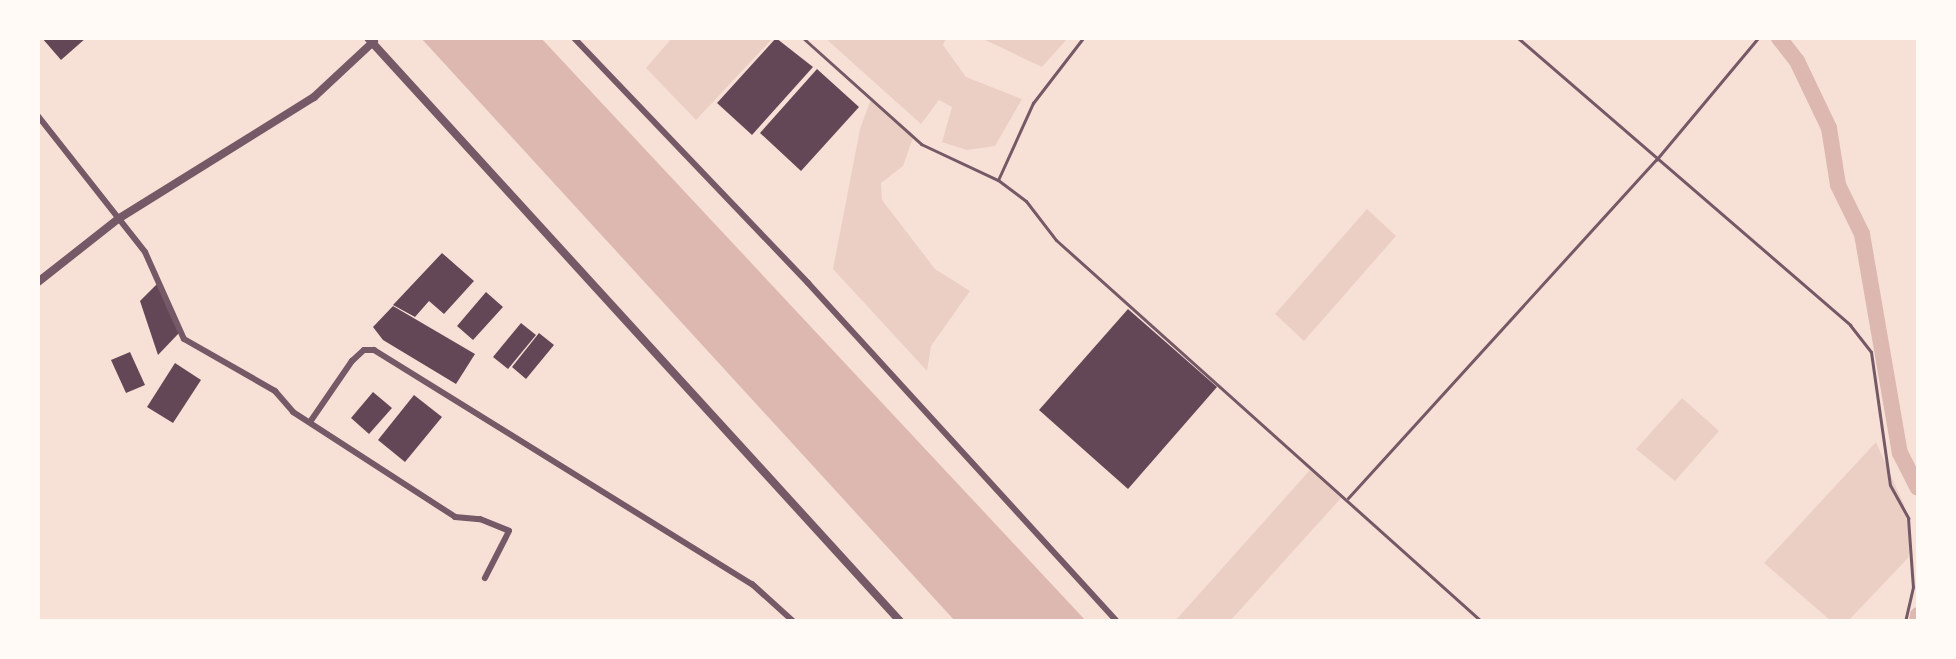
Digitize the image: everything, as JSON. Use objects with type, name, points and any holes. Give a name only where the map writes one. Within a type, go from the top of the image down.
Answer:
[{"type":"street","points":[[574,38],[798,272],[1117,621]]},
{"type":"street","points":[[38,282],[118,219],[314,97],[372,40],[900,621]]},
{"type":"street","points":[[38,116],[159,274],[184,339],[275,391],[310,422],[455,517],[480,519],[509,531],[485,578]]},
{"type":"street","points":[[310,422],[352,361],[364,350],[374,350],[752,584],[793,621]]},
{"type":"lane","points":[[803,38],[921,144],[998,180],[1026,201],[1056,240],[1481,621]]},
{"type":"lane","points":[[998,180],[1033,103],[1083,38]]},
{"type":"lane","points":[[1518,38],[1850,325],[1871,352],[1890,485],[1908,518],[1913,587],[1905,621]]},
{"type":"lane","points":[[1347,500],[1656,160],[1758,38]]},
{"type":"shaded area","points":[[421,38],[541,38],[1086,621],[955,621]]},
{"type":"shaded area","points":[[672,38],[773,38],[696,120],[646,68]]},
{"type":"shaded area","points":[[825,38],[946,38],[943,45],[966,77],[1022,99],[995,146],[967,150],[942,142],[952,107],[939,100],[921,124]]},
{"type":"shaded area","points":[[981,38],[1068,38],[1042,67]]},
{"type":"shaded area","points":[[871,99],[914,135],[903,166],[881,183],[882,200],[935,269],[970,291],[931,346],[927,371],[833,269],[860,129]]},
{"type":"shaded area","points":[[1367,209],[1396,236],[1304,341],[1275,314]]},
{"type":"shaded area","points":[[1682,398],[1719,431],[1675,481],[1636,449]]},
{"type":"shaded area","points":[[1876,442],[1904,505],[1911,547],[1908,558],[1848,621],[1831,621],[1764,563]]},
{"type":"shaded area","points":[[1310,470],[1341,498],[1230,621],[1175,621]]},
{"type":"building","points":[[42,38],[86,38],[61,60]]},
{"type":"building","points":[[776,38],[813,67],[752,135],[717,103]]},
{"type":"building","points":[[817,69],[859,107],[801,171],[760,133]]},
{"type":"building","points":[[442,253],[474,281],[444,314],[429,301],[415,317],[393,305]]},
{"type":"building","points":[[160,281],[179,333],[158,355],[140,301]]},
{"type":"building","points":[[486,292],[503,307],[473,340],[457,326]]},
{"type":"building","points":[[393,306],[475,354],[456,384],[383,340],[373,327]]},
{"type":"building","points":[[1128,309],[1217,387],[1128,489],[1039,410]]},
{"type":"building","points":[[521,323],[536,335],[508,369],[493,357]]},
{"type":"building","points":[[539,333],[554,345],[526,379],[512,367]]},
{"type":"building","points":[[130,352],[145,385],[126,393],[111,360]]},
{"type":"building","points":[[175,363],[201,380],[173,423],[147,407]]},
{"type":"building","points":[[373,392],[392,408],[369,434],[351,418]]},
{"type":"building","points":[[414,395],[442,417],[405,462],[378,440]]},
{"type":"waterway","points":[[1779,38],[1797,61],[1829,128],[1838,185],[1862,234],[1900,453],[1918,488]]},
{"type":"waterway","points":[[1917,621],[1918,615]]}]
